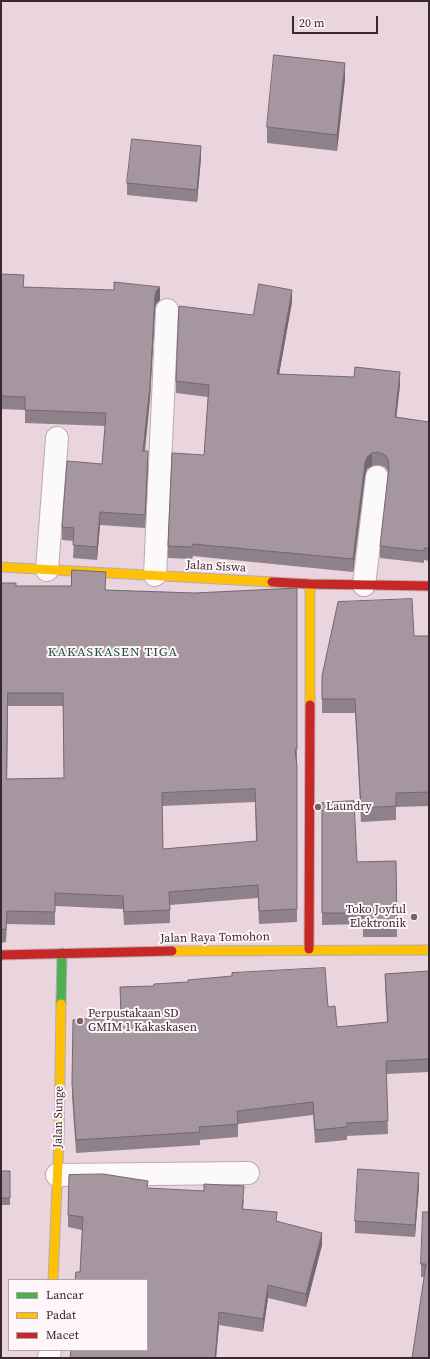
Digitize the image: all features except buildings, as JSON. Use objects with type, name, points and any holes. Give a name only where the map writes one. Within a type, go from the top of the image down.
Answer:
[{"type":"main road","name":"Jalan Siswa","points":[[1,567],[310,584],[429,586]]},
{"type":"main road","points":[[309,949],[310,584]]},
{"type":"main road","name":"Jalan Raya Tomohon","points":[[1,955],[309,949],[429,950]]},
{"type":"main road","name":"Jalan Sunge","points":[[53,1279],[59,1140],[62,953]]},
{"type":"street","points":[[155,575],[167,310]]},
{"type":"street","points":[[46,570],[57,438]]},
{"type":"street","points":[[364,585],[377,477]]},
{"type":"street","points":[[57,1175],[248,1173]]},
{"type":"traffic: fast","points":[[61,1004],[62,953]]},
{"type":"traffic: slow","points":[[1,567],[272,582]]},
{"type":"traffic: slow","points":[[310,584],[310,705]]},
{"type":"traffic: slow","points":[[172,951],[429,950]]},
{"type":"traffic: slow","points":[[53,1279],[59,1140],[61,1004]]},
{"type":"traffic: jam","points":[[272,582],[429,586]]},
{"type":"traffic: jam","points":[[309,949],[310,705]]},
{"type":"traffic: jam","points":[[1,955],[172,951]]},
{"type":"place","name":"Laundry","points":[[318,807]]},
{"type":"place","name":"Toko Joyful Elektronik","points":[[414,917]]},
{"type":"place","name":"Perpustakaan SD GMIM 1 Kakaskasen","points":[[80,1021]]},
{"type":"district","name":"KAKASKASEN TIGA","points":[[113,653]]}]
